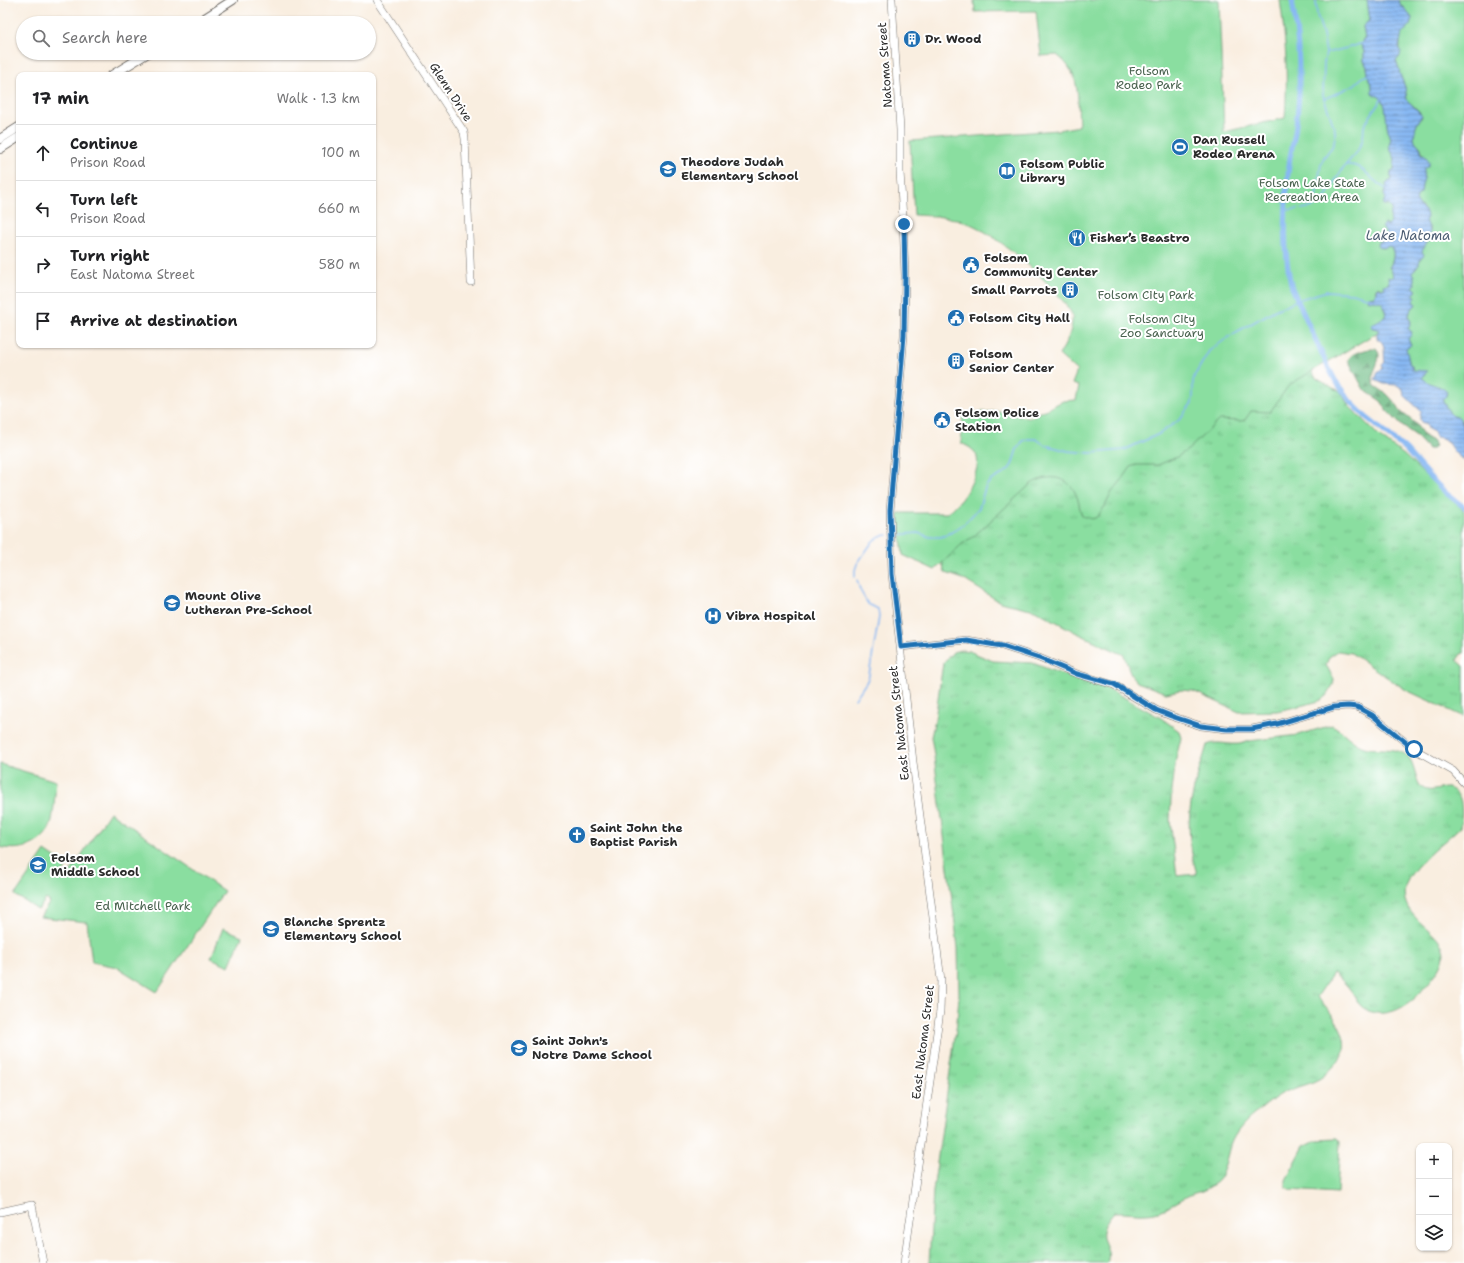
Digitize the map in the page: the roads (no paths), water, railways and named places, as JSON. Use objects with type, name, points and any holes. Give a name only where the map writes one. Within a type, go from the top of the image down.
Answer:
[{"type":"main road","points":[[207,16],[233,0]]},
{"type":"main road","name":"Glenn Drive","points":[[377,0],[464,132],[472,282]]},
{"type":"main road","name":"Natoma Street","points":[[892,0],[900,130]]},
{"type":"main road","points":[[117,72],[137,60]]},
{"type":"main road","name":"East Natoma Street","points":[[900,130],[900,172],[904,219],[905,276],[904,327],[890,518],[892,561],[914,762],[941,980],[940,1011],[904,1263]]},
{"type":"main road","points":[[0,139],[16,133]]},
{"type":"main road","points":[[0,144],[16,134]]},
{"type":"main road","points":[[0,149],[16,134]]},
{"type":"main road","points":[[901,647],[966,640],[1002,646],[1039,658],[1077,674],[1114,684],[1156,710],[1201,726],[1227,729],[1252,729],[1277,724],[1334,707],[1357,707],[1372,715],[1414,749],[1453,771],[1464,782]]},
{"type":"main road","points":[[0,1212],[32,1205],[43,1263]]},
{"type":"water","name":"Lake Natoma","points":[[1367,0],[1399,0],[1401,7],[1403,7],[1412,18],[1410,26],[1402,33],[1399,47],[1401,51],[1400,56],[1396,61],[1405,87],[1407,100],[1422,115],[1416,126],[1414,137],[1415,141],[1420,147],[1422,155],[1424,154],[1429,161],[1429,165],[1424,168],[1421,193],[1418,195],[1416,200],[1419,206],[1426,212],[1427,217],[1425,221],[1428,225],[1430,236],[1422,251],[1424,255],[1412,273],[1415,284],[1413,287],[1416,289],[1416,292],[1413,295],[1416,296],[1413,302],[1416,304],[1409,314],[1411,322],[1408,329],[1412,332],[1408,339],[1411,345],[1406,348],[1412,370],[1427,371],[1422,378],[1447,392],[1445,398],[1442,400],[1451,415],[1460,418],[1464,426],[1464,461],[1456,454],[1446,441],[1440,437],[1436,437],[1434,432],[1428,429],[1426,423],[1422,423],[1420,420],[1420,414],[1422,412],[1404,395],[1403,389],[1397,385],[1384,384],[1375,380],[1378,372],[1383,368],[1382,365],[1385,362],[1383,345],[1377,339],[1377,333],[1379,330],[1372,327],[1372,324],[1385,317],[1386,310],[1382,302],[1374,300],[1368,301],[1367,299],[1375,296],[1377,287],[1383,289],[1385,288],[1383,285],[1389,284],[1388,277],[1391,278],[1393,276],[1391,268],[1389,268],[1393,257],[1392,248],[1390,246],[1383,248],[1377,245],[1378,242],[1384,240],[1386,236],[1382,226],[1384,224],[1388,226],[1391,223],[1390,215],[1392,209],[1389,205],[1383,205],[1385,198],[1384,193],[1387,189],[1386,184],[1391,180],[1391,171],[1394,170],[1395,159],[1389,145],[1391,139],[1387,128],[1384,104],[1380,97],[1372,93],[1372,86],[1364,61],[1364,51],[1361,45],[1362,41],[1365,39],[1363,26],[1370,20]]},
{"type":"waterway","points":[[1292,0],[1299,62],[1298,109],[1290,157],[1285,223],[1287,258],[1292,288],[1327,365],[1335,380],[1350,401],[1366,417],[1406,450],[1447,494],[1464,507]]},
{"type":"waterway","points":[[1302,209],[1313,207],[1315,203],[1321,164],[1324,157],[1332,147],[1335,138],[1335,130],[1323,95],[1324,63],[1326,53],[1323,34],[1317,15],[1316,0]]},
{"type":"waterway","points":[[1326,53],[1363,43]]},
{"type":"waterway","points":[[1324,99],[1354,85],[1363,77],[1368,75]]},
{"type":"waterway","points":[[1313,207],[1323,201],[1343,168],[1357,152],[1363,139],[1364,126],[1382,98]]},
{"type":"waterway","points":[[1345,165],[1357,166],[1381,186],[1387,189]]},
{"type":"waterway","points":[[1287,210],[1298,209]]},
{"type":"waterway","points":[[894,535],[918,533],[930,537],[941,537],[952,532],[965,523],[979,508],[985,488],[990,481],[1009,469],[1012,465],[1017,449],[1023,441],[1028,439],[1036,439],[1045,445],[1068,451],[1091,453],[1124,450],[1159,434],[1179,420],[1192,403],[1193,381],[1209,351],[1233,334],[1275,310],[1297,300],[1327,291],[1352,293],[1370,298]]},
{"type":"waterway","points":[[855,577],[857,564],[873,541],[880,536],[888,535]]},
{"type":"waterway","points":[[855,699],[867,681],[869,675],[879,617],[878,609],[868,604],[860,590],[857,580]]},
{"type":"place","name":"Dr. Wood","points":[[912,39]]},
{"type":"place","name":"Dan Russell Rodeo Arena","points":[[1180,147]]},
{"type":"place","name":"Theodore Judah Elementary School","points":[[668,169]]},
{"type":"place","name":"Folsom Public Library","points":[[1007,171]]},
{"type":"place","name":"Fisher’s Beastro","points":[[1077,238]]},
{"type":"place","name":"Folsom Community Center","points":[[971,265]]},
{"type":"place","name":"Small Parrots","points":[[1070,290]]},
{"type":"place","name":"Folsom City Hall","points":[[956,318]]},
{"type":"place","name":"Folsom Senior Center","points":[[956,361]]},
{"type":"place","name":"Folsom Police Station","points":[[942,420]]},
{"type":"place","name":"Mount Olive Lutheran Pre-School","points":[[172,603]]},
{"type":"place","name":"Vibra Hospital","points":[[713,616]]},
{"type":"place","name":"Saint John the Baptist Parish","points":[[577,835]]},
{"type":"place","name":"Folsom Middle School","points":[[38,865]]},
{"type":"place","name":"Blanche Sprentz Elementary School","points":[[271,929]]},
{"type":"place","name":"Saint John's Notre Dame School","points":[[519,1048]]},
{"type":"park label","name":"Folsom Rodeo Park","points":[[1149,78]]},
{"type":"park label","name":"Folsom Lake State Recreation Area","points":[[1312,190]]},
{"type":"park label","name":"Folsom City Park","points":[[1146,295]]},
{"type":"park label","name":"Folsom City Zoo Sanctuary","points":[[1162,326]]},
{"type":"park label","name":"Ed Mitchell Park","points":[[143,906]]}]
